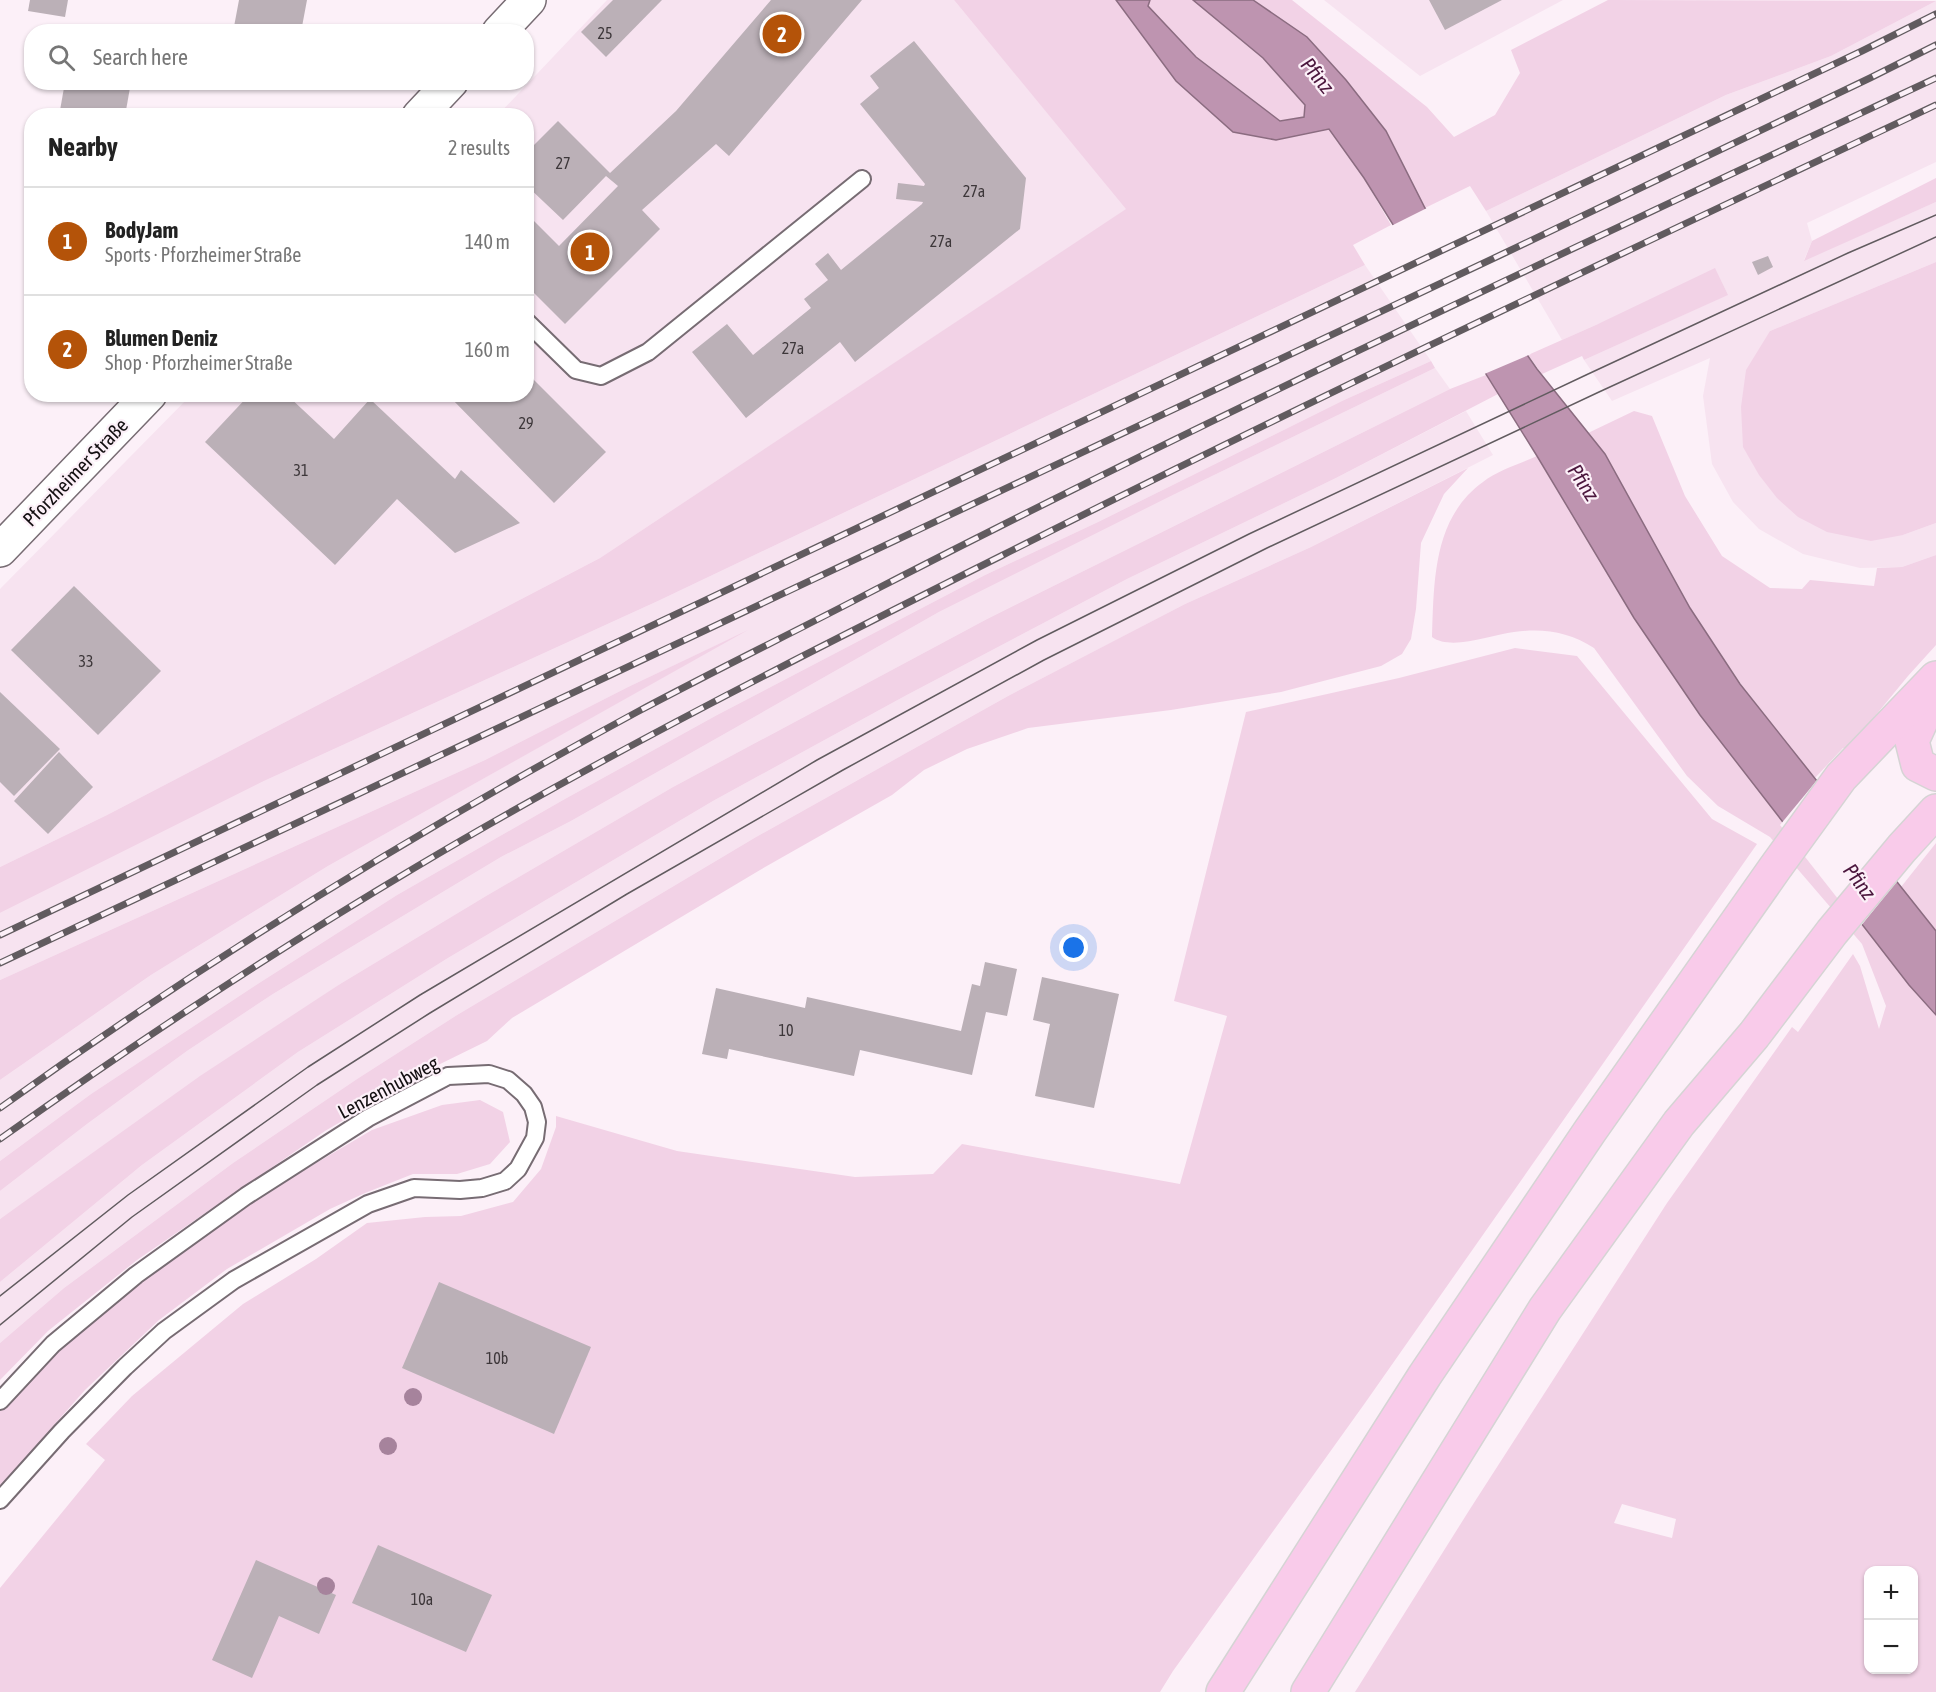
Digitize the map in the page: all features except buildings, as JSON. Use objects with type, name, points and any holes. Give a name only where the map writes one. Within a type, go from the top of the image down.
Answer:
[{"type":"main road","points":[[1223,1692],[1425,1375],[1590,1131],[1841,777],[1936,678]]},
{"type":"main road","points":[[1936,689],[1912,741],[1918,765],[1936,774]]},
{"type":"main road","points":[[1308,1692],[1545,1309],[1679,1123],[1754,1035],[1832,932],[1936,811]]},
{"type":"street","points":[[506,24],[529,0]]},
{"type":"street","points":[[427,108],[443,90]]},
{"type":"street","name":"Pforzheimer Straße","points":[[0,550],[142,402]]},
{"type":"lane","points":[[534,329],[576,370],[601,375],[648,352],[862,180]]},
{"type":"lane","name":"Lenzenhubweg","points":[[0,1401],[53,1344],[136,1275],[246,1196],[368,1118],[448,1076],[489,1074],[508,1080],[524,1094],[533,1107],[537,1122],[535,1138],[518,1169],[506,1181],[471,1189],[414,1188],[368,1204],[234,1280],[164,1331],[125,1367],[62,1431],[0,1500]]},
{"type":"shaded area","points":[[607,0],[954,0],[1127,209],[600,558],[107,815],[0,867],[0,589],[184,402],[534,402],[534,108],[505,108],[522,90],[534,90],[534,77]]},
{"type":"shaded area","points":[[954,0],[1116,0],[1176,81],[1276,140],[1329,129],[1364,178],[1391,225],[1353,245],[1365,265],[658,601],[264,781],[0,913],[0,867],[107,815],[600,558],[1126,209]]},
{"type":"shaded area","points":[[1150,0],[1193,0],[1263,58],[1305,105],[1304,117],[1280,121],[1196,57],[1147,6]]},
{"type":"shaded area","points":[[1253,0],[1292,0],[1427,107],[1454,137],[1495,115],[1520,73],[1511,50],[1608,0],[1936,1],[1831,56],[1726,95],[1486,211],[1470,186],[1425,208],[1386,131],[1346,80],[1307,37]]},
{"type":"shaded area","points":[[1324,0],[1563,0],[1420,76]]},
{"type":"shaded area","points":[[1936,1],[1936,162],[1807,223],[1812,241],[1804,260],[1936,202],[1936,262],[1770,331],[1903,535],[1936,523],[1936,555],[1902,567],[1860,568],[1803,554],[1759,529],[1733,502],[1712,464],[1703,396],[1710,358],[1612,401],[1584,360],[1727,295],[1598,324],[1562,340],[1486,211],[1726,95],[1831,56]]},
{"type":"shaded area","points":[[1936,178],[1936,202],[1804,261],[1812,241]]},
{"type":"shaded area","points":[[1936,262],[1936,523],[1903,535],[1871,541],[1827,532],[1798,517],[1777,498],[1759,475],[1743,447],[1741,407],[1746,370],[1770,331]]},
{"type":"shaded area","points":[[1365,265],[1431,361],[1344,400],[1098,522],[985,575],[717,715],[563,800],[397,895],[256,985],[91,1094],[0,1161],[0,1080],[151,975],[328,866],[736,636],[628,687],[485,760],[0,980],[0,913],[264,781],[658,601]]},
{"type":"shaded area","points":[[1715,268],[1728,295],[1584,360],[1582,356],[1542,374],[1528,355],[1598,324]]},
{"type":"shaded area","points":[[1431,361],[1435,368],[939,612],[571,821],[501,857],[273,994],[187,1051],[0,1191],[0,1161],[91,1094],[397,895],[717,715],[985,575],[1098,522],[1344,400]]},
{"type":"shaded area","points":[[1435,368],[1450,389],[987,619],[673,787],[486,896],[340,984],[0,1219],[0,1191],[187,1051],[273,994],[501,857],[571,821],[939,612]]},
{"type":"shaded area","points":[[1486,375],[1498,394],[1336,478],[1127,579],[905,696],[713,801],[448,958],[298,1052],[142,1165],[0,1282],[0,1219],[200,1076],[340,984],[673,787],[987,619],[1450,389]]},
{"type":"shaded area","points":[[1466,411],[1493,455],[1311,547],[1185,604],[1008,696],[756,837],[457,1015],[357,1079],[233,1163],[64,1288],[0,1343],[0,1282],[142,1165],[298,1052],[448,958],[713,801],[905,696],[1127,579],[1336,478]]},
{"type":"shaded area","points":[[1634,411],[1652,416],[1685,496],[1722,556],[1770,588],[1802,589],[1810,580],[1874,586],[1877,568],[1902,567],[1936,555],[1936,645],[1847,750],[1843,748],[1814,779],[1741,684],[1690,608],[1605,454],[1588,433]]},
{"type":"shaded area","points":[[1537,456],[1634,618],[1700,715],[1909,985],[1936,1015],[1936,1692],[1355,1692],[1667,1203],[1792,1027],[1798,1032],[1853,954],[1860,966],[1879,1029],[1886,1006],[1862,944],[1770,837],[1718,806],[1687,776],[1594,648],[1575,638],[1546,631],[1514,632],[1450,643],[1432,637],[1436,573],[1445,532],[1454,514],[1467,497],[1483,482]],"holes":[[[1622,1504],[1676,1519],[1672,1538],[1614,1523]]]},
{"type":"shaded area","points":[[1468,468],[1444,494],[1421,543],[1416,609],[1411,639],[1402,654],[1381,666],[1281,692],[1171,710],[1028,728],[967,749],[924,770],[892,795],[760,870],[512,1018],[487,1041],[434,1067],[325,1131],[137,1260],[48,1331],[0,1380],[0,1343],[64,1288],[233,1163],[457,1015],[756,837],[1008,696],[1185,604],[1311,547]]},
{"type":"shaded area","points":[[748,630],[328,866],[151,975],[0,1080],[0,980],[485,760],[628,687]]},
{"type":"shaded area","points":[[1515,648],[1577,656],[1712,819],[1757,844],[1160,1692],[0,1692],[0,1588],[105,1460],[86,1444],[132,1396],[243,1304],[316,1259],[367,1223],[461,1216],[513,1202],[541,1169],[556,1127],[556,1116],[677,1151],[855,1177],[933,1174],[962,1144],[1180,1184],[1227,1016],[1174,1001],[1246,712],[1399,678]]},
{"type":"shaded area","points":[[1936,843],[1936,931],[1901,887]]},
{"type":"shaded area","points":[[480,1100],[503,1112],[510,1142],[490,1164],[457,1174],[413,1174],[365,1193],[330,1209],[227,1269],[159,1320],[85,1390],[0,1486],[0,1411],[57,1350],[141,1280],[250,1202],[372,1130],[442,1105]]},
{"type":"water","name":"Pfinz","points":[[1116,0],[1150,0],[1148,6],[1196,57],[1280,121],[1304,117],[1305,105],[1263,58],[1193,0],[1253,0],[1307,37],[1346,80],[1386,131],[1425,208],[1537,369],[1605,454],[1690,608],[1740,684],[1936,931],[1936,1015],[1909,985],[1700,715],[1634,618],[1537,456],[1364,178],[1329,129],[1276,140],[1233,132],[1176,81]]},
{"type":"pier","points":[[1429,207],[1531,354],[1482,375],[1389,227]]},
{"type":"pier","points":[[1818,779],[1899,879],[1860,927],[1780,825]]},
{"type":"tram line","points":[[0,1296],[128,1195],[308,1067],[420,995],[817,760],[1037,640],[1249,534],[1848,253],[1936,215]]},
{"type":"tram line","points":[[0,1325],[132,1217],[317,1085],[430,1013],[627,894],[843,770],[1044,660],[1267,548],[1936,237]]},
{"type":"railway","points":[[0,935],[1936,14]]},
{"type":"railway","points":[[0,963],[1509,251],[1936,45]]},
{"type":"railway","points":[[0,1108],[154,1001],[312,900],[473,804],[637,712],[1129,462],[1531,268],[1936,78]]},
{"type":"railway","points":[[0,1139],[153,1033],[257,965],[416,867],[632,745],[853,630],[1233,441],[1936,105]]},
{"type":"place","name":"Blumen Deniz","points":[[782,34]]},
{"type":"place","name":"BodyJam","points":[[590,252]]}]
